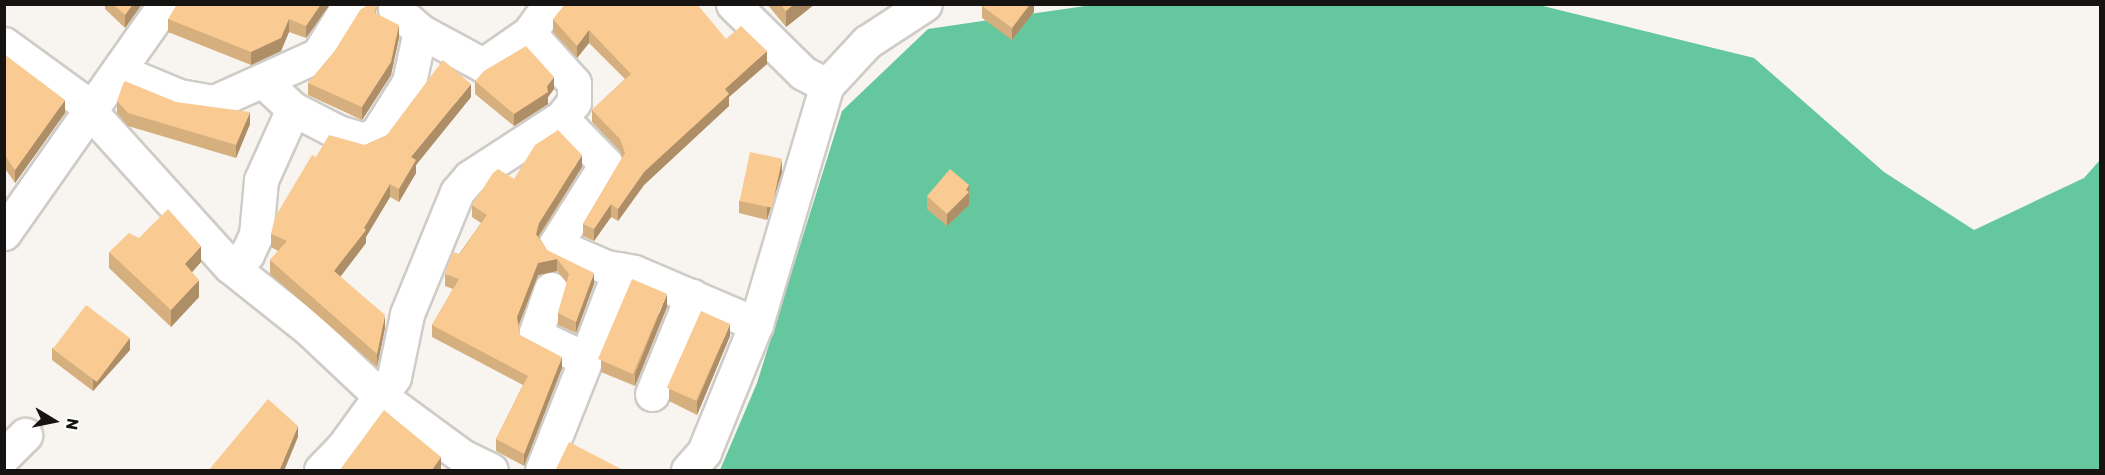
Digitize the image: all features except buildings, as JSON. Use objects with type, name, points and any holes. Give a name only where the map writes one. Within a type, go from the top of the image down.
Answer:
[{"type":"street","points":[[4,233],[92,112],[165,4]]},
{"type":"street","points":[[119,72],[179,96],[214,102],[318,55],[347,8],[357,4],[396,7],[420,31],[483,64],[529,33],[550,4]]},
{"type":"street","points":[[733,4],[803,73],[827,85]]},
{"type":"street","points":[[688,471],[704,452],[756,324],[827,85],[867,42],[925,4]]},
{"type":"street","points":[[262,80],[292,109],[338,132],[364,140],[377,133],[409,82],[420,31]]},
{"type":"street","points":[[321,471],[344,446],[394,377],[407,314],[457,192],[470,177],[561,118],[574,102],[574,83],[529,33]]},
{"type":"street","points":[[4,44],[92,112],[230,266],[308,328],[379,395],[462,456],[491,471]]},
{"type":"street","points":[[230,266],[247,254],[256,235],[261,180],[292,109]]},
{"type":"street","points":[[561,118],[606,164],[555,245],[692,296],[756,324]]},
{"type":"street","points":[[542,471],[620,269]]},
{"type":"street","points":[[551,289],[535,334],[586,359]]},
{"type":"street","points":[[652,394],[692,296]]},
{"type":"green space","points":[[1092,5],[1539,5],[1754,58],[1884,172],[1974,230],[2084,178],[2100,160],[2100,470],[720,470],[757,383],[842,111],[928,29]]}]
